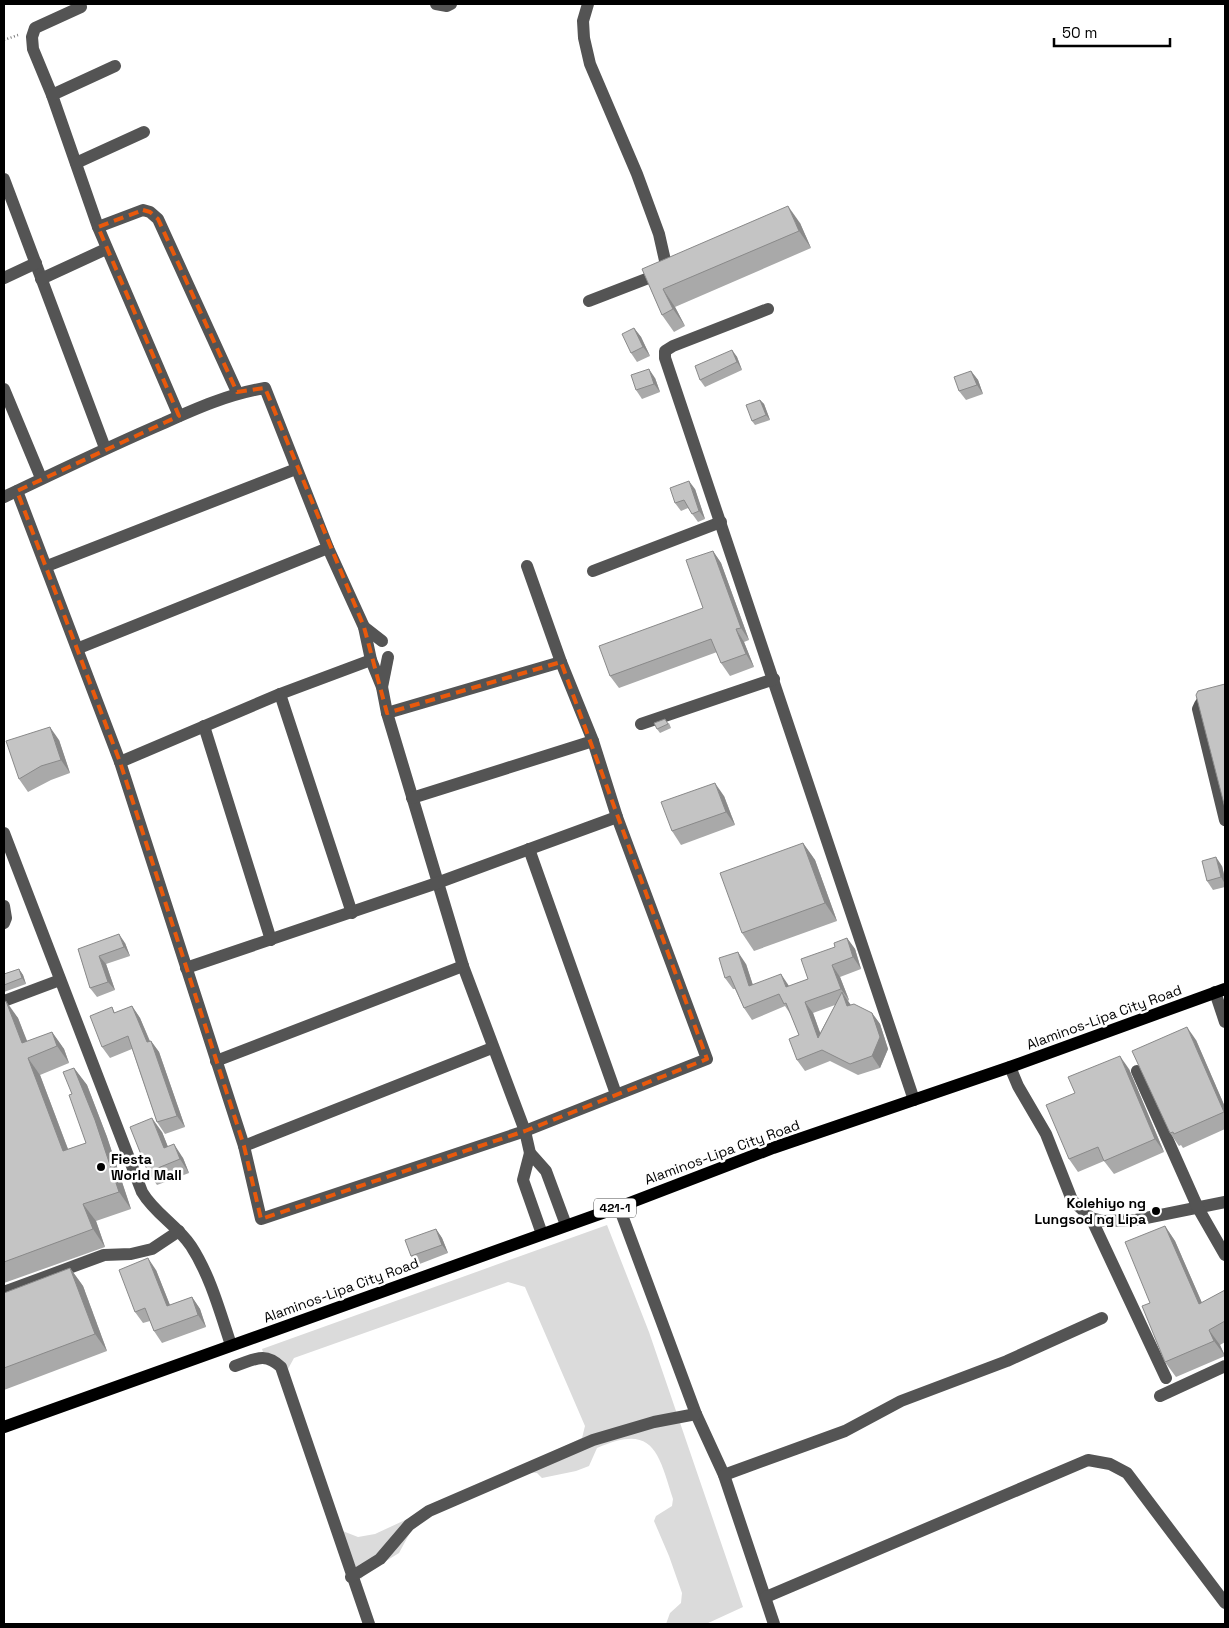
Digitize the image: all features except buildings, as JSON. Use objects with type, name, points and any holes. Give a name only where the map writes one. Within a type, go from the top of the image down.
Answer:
[{"type":"main road","name":"Alaminos-Lipa City Road","points":[[4,1427],[619,1207],[773,1148],[1010,1067],[1220,990]]},
{"type":"street","points":[[436,4],[448,6],[451,4]]},
{"type":"street","points":[[588,4],[583,22],[584,38],[590,64],[637,174],[659,234],[666,264],[659,274],[589,301]]},
{"type":"street","points":[[81,7],[35,28],[32,37],[33,49],[52,95],[106,249],[179,416]]},
{"type":"street","points":[[52,95],[115,66]]},
{"type":"street","points":[[76,163],[144,132]]},
{"type":"street","points":[[4,178],[105,448]]},
{"type":"street","points":[[98,228],[143,210],[150,212],[158,219],[237,392]]},
{"type":"street","points":[[41,279],[106,249]]},
{"type":"street","points":[[4,278],[36,263]]},
{"type":"street","points":[[768,309],[665,351],[665,358],[914,1100]]},
{"type":"street","points":[[4,497],[105,448],[179,416],[237,392],[265,388],[328,548],[364,627],[370,660],[382,687],[387,713],[464,966],[492,1048],[525,1131],[530,1153],[523,1180],[542,1234]]},
{"type":"street","points":[[4,389],[41,478]]},
{"type":"street","points":[[47,566],[296,469]]},
{"type":"street","points":[[17,491],[79,648],[120,762],[244,1146],[260,1219],[525,1131],[707,1059],[617,817],[593,741],[561,662],[527,566]]},
{"type":"street","points":[[593,571],[721,522]]},
{"type":"street","points":[[79,648],[328,548]]},
{"type":"street","points":[[364,627],[382,641]]},
{"type":"street","points":[[382,687],[388,657]]},
{"type":"street","points":[[120,762],[280,694],[370,660]]},
{"type":"street","points":[[387,713],[561,662]]},
{"type":"street","points":[[641,724],[774,679]]},
{"type":"street","points":[[1225,691],[1206,696],[1201,700],[1198,709],[1225,820]]},
{"type":"street","points":[[280,694],[352,913]]},
{"type":"street","points":[[204,726],[271,940]]},
{"type":"street","points":[[412,798],[593,741]]},
{"type":"street","points":[[186,968],[438,883],[617,817]]},
{"type":"street","points":[[4,833],[142,1192],[150,1206],[179,1231],[191,1245],[231,1345]]},
{"type":"street","points":[[529,849],[616,1094]]},
{"type":"street","points":[[4,906],[6,918],[4,923]]},
{"type":"street","points":[[216,1061],[464,966]]},
{"type":"street","points":[[4,1001],[60,980]]},
{"type":"street","points":[[1220,990],[1225,1022]]},
{"type":"street","points":[[244,1146],[492,1048]]},
{"type":"street","points":[[1010,1067],[1018,1086],[1046,1134],[1072,1200],[1091,1218],[1166,1378]]},
{"type":"street","points":[[1137,1070],[1198,1208],[1225,1255]]},
{"type":"street","points":[[530,1153],[546,1171],[566,1225]]},
{"type":"street","points":[[1091,1218],[1103,1221],[1136,1220],[1225,1202]]},
{"type":"street","points":[[619,1207],[696,1414],[724,1475],[774,1624]]},
{"type":"street","points":[[4,1292],[104,1255],[131,1254],[152,1249],[179,1231]]},
{"type":"street","points":[[724,1475],[844,1431],[901,1401],[1008,1361],[1102,1318]]},
{"type":"street","points":[[235,1366],[262,1357],[272,1359],[281,1367],[351,1577],[369,1624]]},
{"type":"street","points":[[1160,1396],[1225,1366]]},
{"type":"street","points":[[351,1577],[380,1559],[409,1525],[429,1511],[593,1440],[654,1422],[696,1414]]},
{"type":"street","points":[[766,1597],[1088,1460],[1110,1464],[1127,1473],[1225,1604]]},
{"type":"highlighted area","points":[[143,210],[150,212],[158,219],[237,392],[265,388],[364,627],[387,713],[561,662],[707,1059],[525,1131],[261,1219],[244,1146],[120,762],[17,491],[179,416],[98,227]]},
{"type":"shaded area","points":[[607,1225],[649,1332],[743,1607],[706,1624],[666,1624],[670,1613],[681,1603],[682,1593],[654,1521],[656,1516],[672,1506],[673,1499],[663,1467],[657,1455],[642,1440],[630,1439],[616,1441],[597,1448],[589,1466],[576,1471],[542,1478],[537,1473],[528,1472],[439,1509],[412,1529],[399,1553],[365,1574],[361,1579],[340,1530],[358,1537],[375,1534],[582,1438],[585,1426],[525,1287],[508,1282],[294,1358],[288,1369],[281,1359],[276,1356],[264,1355],[262,1349]]},
{"type":"place","name":"Fiesta World Mall","points":[[101,1167]]},
{"type":"place","name":"Kolehiyo ng Lungsod ng Lipa","points":[[1156,1211]]}]
